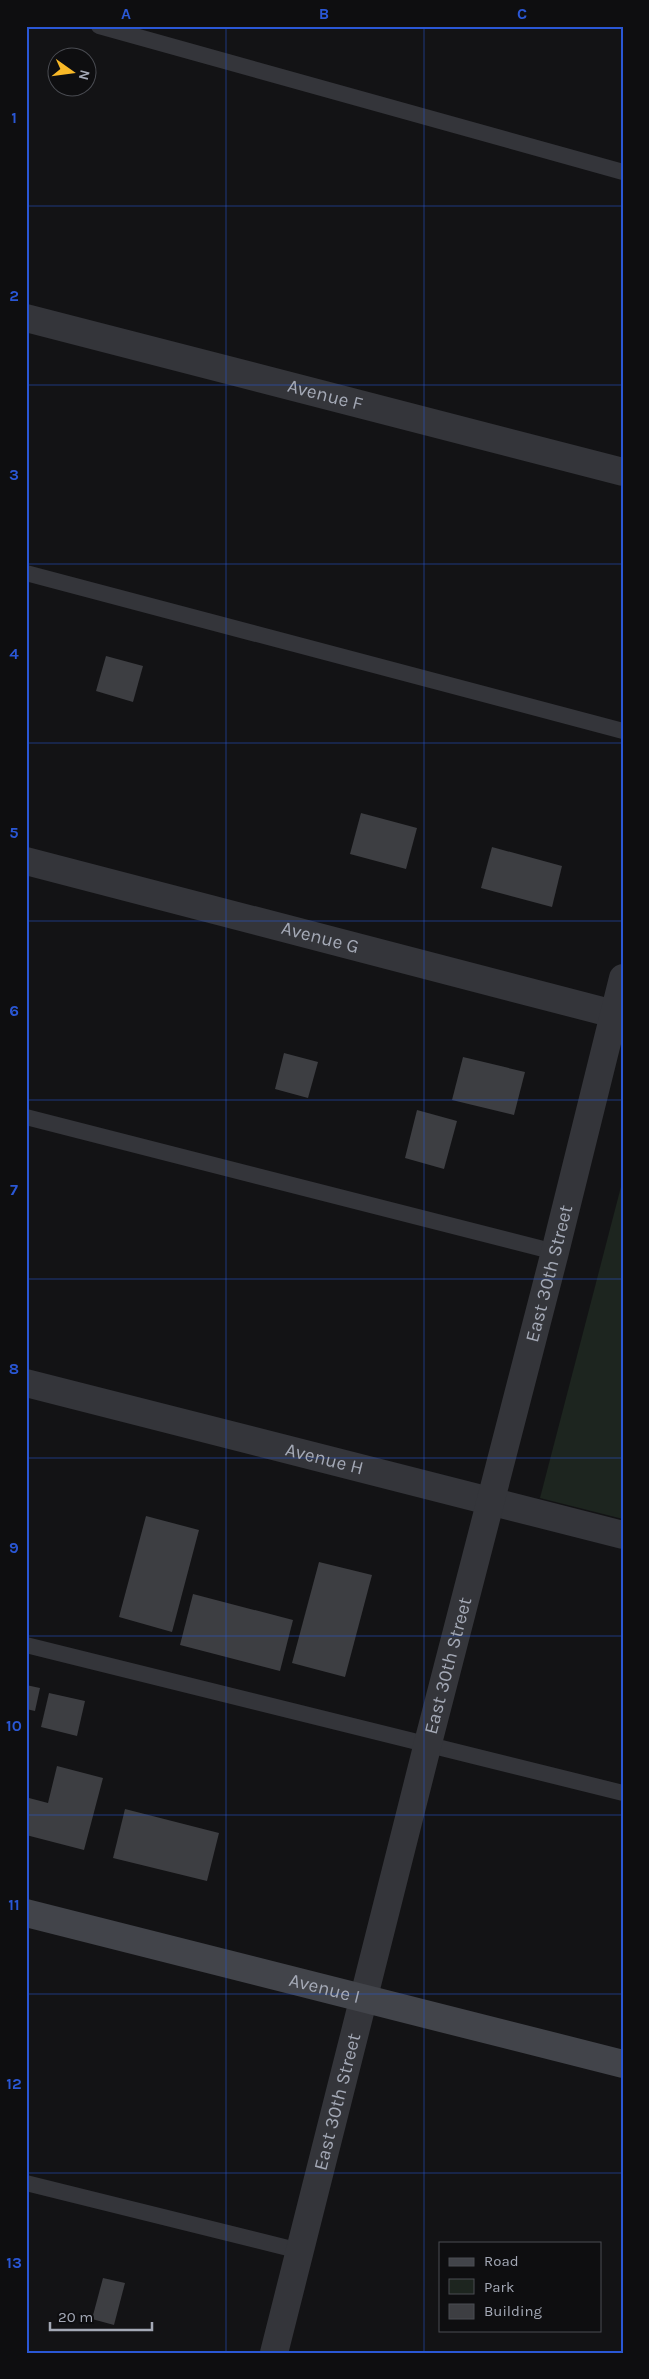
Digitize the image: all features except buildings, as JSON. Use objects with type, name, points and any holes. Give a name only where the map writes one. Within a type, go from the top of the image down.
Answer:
[{"type":"street","name":"Avenue F","points":[[26,318],[623,472]]},
{"type":"street","name":"Avenue G","points":[[26,861],[614,1014]]},
{"type":"street","name":"East 30th Street","points":[[274,2353],[428,1743],[556,1252],[623,978]]},
{"type":"street","name":"Avenue H","points":[[26,1383],[623,1535]]},
{"type":"street","name":"Avenue I","points":[[26,1913],[623,2064]]},
{"type":"lane","points":[[99,26],[623,172]]},
{"type":"lane","points":[[26,573],[623,731]]},
{"type":"lane","points":[[26,1117],[556,1252]]},
{"type":"lane","points":[[26,1645],[428,1743],[623,1793]]},
{"type":"lane","points":[[26,2183],[300,2251]]},
{"type":"green space","points":[[623,1179],[623,1519],[540,1498]]}]
